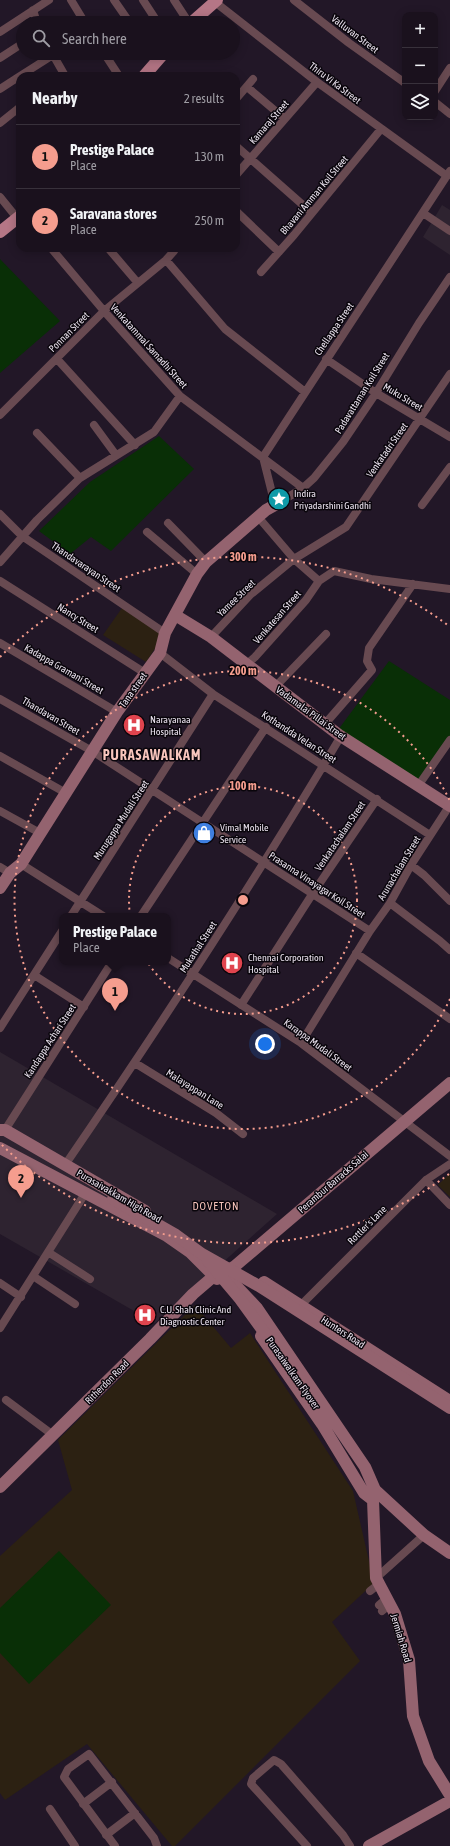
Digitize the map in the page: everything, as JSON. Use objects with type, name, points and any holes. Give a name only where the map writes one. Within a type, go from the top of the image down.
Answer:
[{"type":"main road","points":[[197,16],[211,2]]},
{"type":"main road","points":[[150,72],[155,60]]},
{"type":"main road","points":[[0,232],[16,219]]},
{"type":"street","points":[[23,16],[49,0]]},
{"type":"street","points":[[71,0],[81,16]]},
{"type":"street","points":[[114,0],[125,16]]},
{"type":"street","points":[[143,0],[153,16]]},
{"type":"street","points":[[174,0],[185,16]]},
{"type":"street","name":"Valluvan Street","points":[[294,0],[349,43],[402,81]]},
{"type":"street","name":"Thiru Vi Ka Street","points":[[211,2],[230,16]]},
{"type":"street","points":[[32,10],[35,16]]},
{"type":"street","points":[[0,32],[16,21]]},
{"type":"street","name":"Thiru Vi Ka Street","points":[[240,24],[381,129],[448,174]]},
{"type":"street","points":[[0,58],[16,48]]},
{"type":"street","points":[[26,72],[43,60]]},
{"type":"street","points":[[56,60],[63,72]]},
{"type":"street","points":[[108,60],[115,72]]},
{"type":"street","points":[[438,86],[450,68]]},
{"type":"street","points":[[0,89],[16,79]]},
{"type":"street","points":[[240,95],[253,79]]},
{"type":"street","name":"Kamaraj Street","points":[[240,170],[317,82]]},
{"type":"street","points":[[247,87],[285,119]]},
{"type":"street","points":[[438,104],[450,114]]},
{"type":"street","points":[[0,123],[16,110]]},
{"type":"street","name":"Bhavani Amman Koil Street","points":[[261,272],[381,129]]},
{"type":"street","points":[[240,150],[312,213]]},
{"type":"street","name":"Chellappa Street","points":[[263,456],[448,174]]},
{"type":"street","points":[[0,197],[16,215]]},
{"type":"street","points":[[423,213],[450,231]]},
{"type":"street","points":[[240,216],[279,252]]},
{"type":"street","name":"Venkatammal Samadhi Street","points":[[53,252],[104,312],[180,396],[263,456],[303,488]]},
{"type":"street","points":[[111,252],[137,282]]},
{"type":"street","name":"Ponnan Street","points":[[0,415],[104,312],[137,282],[166,260],[173,252]]},
{"type":"street","points":[[166,260],[225,329],[305,392]]},
{"type":"street","name":"Padavattaman Koil Street","points":[[275,505],[303,488],[314,478],[343,442],[450,277]]},
{"type":"street","points":[[57,359],[135,445]]},
{"type":"street","name":"Muku Street","points":[[326,359],[376,392],[450,437]]},
{"type":"street","name":"Venkatadri Street","points":[[294,559],[346,527],[421,419],[450,374]]},
{"type":"street","points":[[0,562],[22,536],[80,478],[154,432],[180,396]]},
{"type":"street","points":[[94,425],[116,455]]},
{"type":"street","points":[[37,433],[80,478]]},
{"type":"street","points":[[263,456],[275,505]]},
{"type":"street","points":[[422,505],[450,467]]},
{"type":"street","name":"Tana street","points":[[0,888],[5,870],[21,864],[92,751],[160,653],[165,633],[197,574],[206,562],[259,518],[266,510],[275,505]]},
{"type":"street","name":"Thandavarayan Street","points":[[0,514],[22,536],[165,633]]},
{"type":"street","points":[[259,518],[294,559],[319,581],[334,571],[371,579],[450,589]]},
{"type":"street","points":[[168,523],[206,562]]},
{"type":"street","points":[[147,532],[197,574]]},
{"type":"street","name":"Yamee Street","points":[[211,637],[250,596],[294,559]]},
{"type":"street","name":"Nancy Street","points":[[0,581],[145,673]]},
{"type":"street","name":"Venkatesan Street","points":[[247,664],[303,604],[319,581]]},
{"type":"street","points":[[324,724],[372,670],[367,660],[369,648],[413,584]]},
{"type":"street","name":"Vadamalai Pillai Street","points":[[176,615],[211,637],[247,664],[275,688],[341,736],[450,805]]},
{"type":"street","points":[[275,688],[326,634]]},
{"type":"street","name":"Kadappa Gramani Street","points":[[0,643],[118,712]]},
{"type":"street","name":"Kothandda Velan Street","points":[[160,653],[214,694],[430,835]]},
{"type":"street","name":"Murugappa Mudali Street","points":[[73,913],[214,694]]},
{"type":"street","name":"Thandavan Street","points":[[0,699],[92,751]]},
{"type":"street","points":[[143,913],[266,727]]},
{"type":"street","name":"Mukathal Street","points":[[65,1165],[135,1063],[265,862],[341,736]]},
{"type":"street","points":[[418,786],[450,740]]},
{"type":"street","name":"Prasanna Vinayagar Koil Street","points":[[92,751],[370,931]]},
{"type":"street","points":[[0,756],[66,793]]},
{"type":"street","name":"Venkatachalam Street","points":[[241,1006],[313,893],[377,799]]},
{"type":"street","name":"Arunachalam Street","points":[[301,1043],[356,953],[390,903],[411,865],[450,805]]},
{"type":"street","points":[[0,811],[40,833]]},
{"type":"street","points":[[21,864],[98,913]]},
{"type":"street","points":[[411,865],[424,875],[450,901]]},
{"type":"street","points":[[390,903],[450,950]]},
{"type":"street","points":[[0,1028],[59,936]]},
{"type":"street","points":[[356,953],[450,1019]]},
{"type":"street","name":"Karappa Mudali Street","points":[[171,960],[301,1043],[403,1122],[450,1156]]},
{"type":"street","name":"Kandappa Achari Street","points":[[3,1139],[110,965]]},
{"type":"street","points":[[34,975],[84,1007]]},
{"type":"street","name":"Malayappan Lane","points":[[135,1063],[216,1113],[243,1134]]},
{"type":"street","name":"Perambur Barracks Salai","points":[[225,1271],[450,1083]]},
{"type":"street","points":[[3,1139],[86,1192],[167,1236],[190,1252],[247,1283],[450,1414]]},
{"type":"street","name":"Purasaivakkam High Road","points":[[3,1139],[65,1165],[183,1233],[214,1255],[225,1271]]},
{"type":"street","name":"Purasaiwalkam Flyover","points":[[3,1139],[112,1198],[176,1235],[202,1254],[259,1286],[450,1408]]},
{"type":"street","name":"Rottler's Lane","points":[[301,1305],[426,1180],[450,1164]]},
{"type":"street","points":[[426,1180],[450,1205]]},
{"type":"street","points":[[0,1328],[86,1192]]},
{"type":"street","points":[[48,1252],[90,1279]]},
{"type":"street","name":"Purasaiwalkam Flyover","points":[[202,1254],[256,1320],[319,1409],[371,1491]]},
{"type":"street","points":[[225,1271],[246,1314],[322,1424],[364,1493],[371,1491]]},
{"type":"street","name":"Hunters Road","points":[[225,1271],[247,1283],[301,1305],[450,1401]]},
{"type":"street","name":"Ritherdon Road","points":[[0,1487],[150,1339],[193,1294],[225,1271]]},
{"type":"street","points":[[34,1276],[75,1304]]},
{"type":"street","points":[[0,1283],[21,1297]]},
{"type":"street","points":[[247,1283],[257,1308],[365,1467],[371,1491],[424,1535],[450,1553]]},
{"type":"street","points":[[246,1314],[257,1308]]},
{"type":"street","points":[[6,1400],[53,1435]]},
{"type":"street","name":"Jermiah Road","points":[[371,1491],[375,1585],[409,1660],[413,1716],[429,1761],[450,1795]]},
{"type":"street","points":[[375,1585],[424,1535]]},
{"type":"street","points":[[115,1846],[65,1780],[64,1774],[68,1768],[89,1754],[135,1812],[154,1838],[157,1846]]},
{"type":"street","points":[[307,1846],[251,1784],[253,1778],[274,1760],[281,1764],[343,1835],[350,1846]]},
{"type":"street","points":[[429,1761],[450,1782]]},
{"type":"street","points":[[83,1804],[112,1782]]},
{"type":"street","points":[[369,1846],[450,1801]]},
{"type":"street","points":[[50,1809],[75,1846]]},
{"type":"street","points":[[106,1835],[135,1812]]},
{"type":"shaded area","points":[[442,205],[450,210],[450,255],[423,237]]},
{"type":"shaded area","points":[[122,608],[164,635],[146,662],[103,635]]},
{"type":"shaded area","points":[[0,1052],[277,1214],[155,1323],[0,1234]]},
{"type":"shaded area","points":[[450,1173],[450,1197],[438,1185]]},
{"type":"shaded area","points":[[195,1305],[231,1348],[250,1333],[353,1491],[374,1583],[332,1622],[360,1661],[175,1846],[172,1846],[87,1744],[5,1800],[0,1793],[0,1556],[72,1490],[58,1440]]},
{"type":"green space","points":[[0,259],[60,321],[0,373]]},
{"type":"green space","points":[[159,436],[194,469],[111,551],[91,537],[70,554],[39,531],[90,482]]},
{"type":"green space","points":[[389,661],[450,700],[450,736],[417,784],[338,730]]},
{"type":"green space","points":[[59,1551],[111,1605],[29,1684],[0,1653],[0,1608]]},
{"type":"place","name":"Indira Priyadarshini Gandhi","points":[[279,499]]},
{"type":"place","name":"Narayanaa Hospital","points":[[134,725]]},
{"type":"place","name":"Vimal Mobile Service","points":[[204,833]]},
{"type":"place","name":"Chennai Corporation Hospital","points":[[232,963]]},
{"type":"place","name":"Prestige Palace","points":[[115,1011]]},
{"type":"place","name":"Saravana stores","points":[[21,1198]]},
{"type":"place","name":"C.U. Shah Clinic And Diagnostic Center","points":[[145,1315]]},
{"type":"district","name":"PURASAWALKAM","points":[[152,755]]},
{"type":"district","name":"DOVETON","points":[[216,1206]]}]
